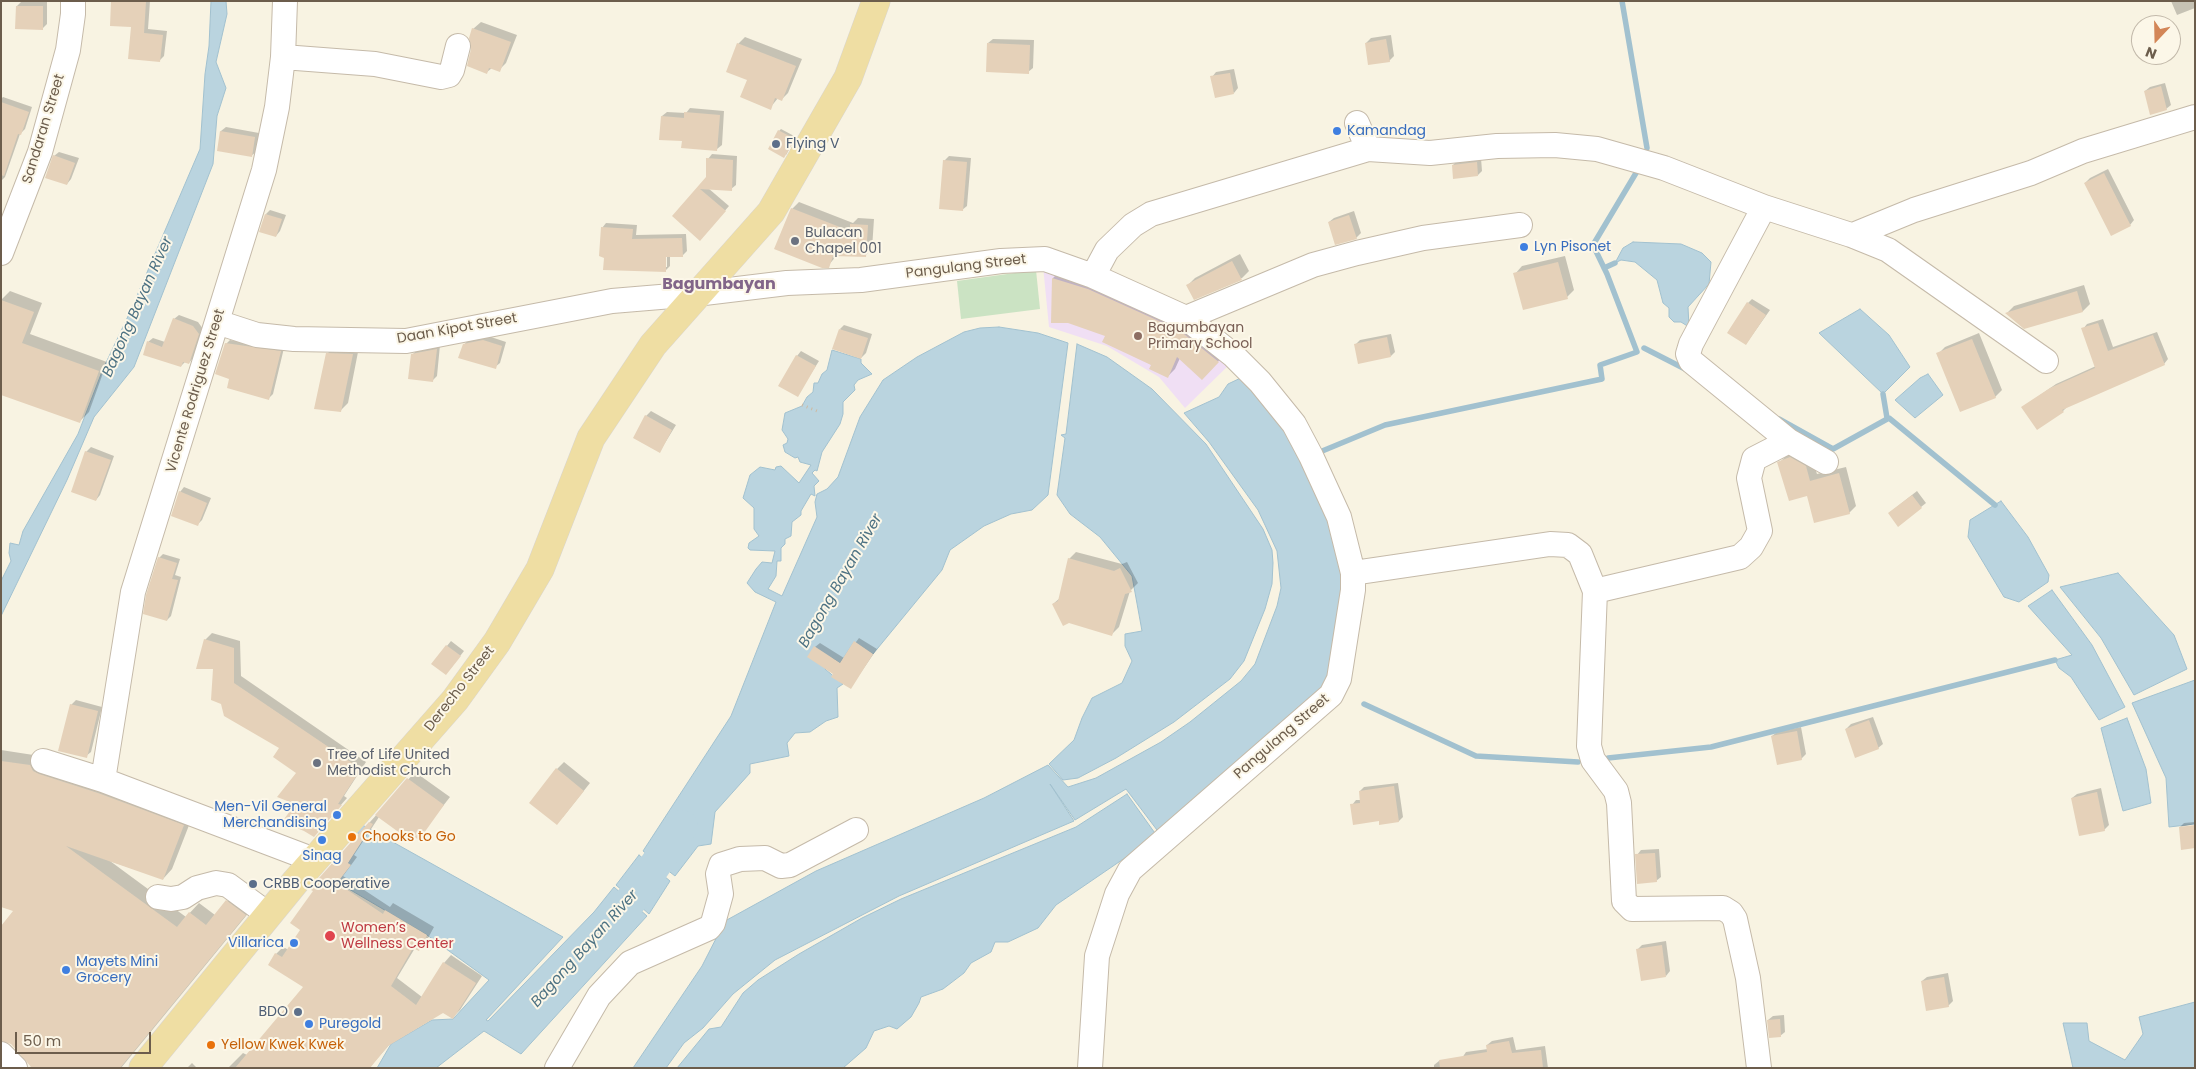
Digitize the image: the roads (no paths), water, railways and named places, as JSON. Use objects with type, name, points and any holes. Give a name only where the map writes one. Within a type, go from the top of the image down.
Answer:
[{"type":"main road","name":"Derecho Street","points":[[143,1068],[268,914],[455,700],[497,642],[540,569],[591,438],[653,345],[696,294],[771,212],[848,78],[876,1]]},
{"type":"street","name":"Sandaran Street","points":[[1,252],[40,152],[68,50],[73,1]]},
{"type":"street","name":"Vicente Rodriguez Street","points":[[104,780],[133,592],[264,170],[277,107],[283,57],[286,1]]},
{"type":"street","points":[[283,57],[375,64],[441,78],[448,76],[452,70],[458,46]]},
{"type":"street","points":[[1853,235],[1914,210],[2031,173],[2083,151],[2195,117]]},
{"type":"street","points":[[1357,123],[1368,149]]},
{"type":"street","points":[[1093,276],[1107,250],[1133,225],[1151,214],[1368,149],[1430,153],[1507,146],[1555,145],[1597,149],[1664,168],[1764,208],[1853,235],[1888,250],[2046,361]]},
{"type":"street","points":[[1764,208],[1691,344],[1688,354],[1691,361],[1789,441],[1826,462]]},
{"type":"street","points":[[1186,318],[1313,265],[1357,253],[1440,235],[1520,225]]},
{"type":"street","name":"Pangulang Street","points":[[696,294],[787,283],[861,280],[1001,261],[1045,259],[1093,276],[1186,318],[1233,354],[1260,382],[1294,424],[1311,456],[1339,516],[1353,573],[1353,590],[1339,679],[1331,695],[1130,870],[1117,894],[1097,956],[1090,1068]]},
{"type":"street","name":"Daan Kipot Street","points":[[217,322],[257,335],[294,339],[406,341],[584,305],[696,294]]},
{"type":"street","points":[[1595,591],[1740,557],[1751,547],[1760,531],[1749,478],[1754,459],[1789,441]]},
{"type":"street","points":[[1353,573],[1550,544],[1568,545],[1580,554],[1595,591],[1589,746],[1593,760],[1616,791],[1619,803],[1624,901],[1632,909],[1723,908],[1731,913],[1735,919],[1748,978],[1759,1068]]},
{"type":"street","points":[[43,761],[104,780],[314,860]]},
{"type":"street","points":[[557,1068],[599,996],[630,963],[709,928],[713,923],[721,894],[718,874],[721,864],[740,858],[765,858],[781,866],[790,866],[856,830]]},
{"type":"street","points":[[158,897],[171,899],[183,897],[197,888],[216,883],[228,885],[268,914]]},
{"type":"street","points":[[1,1054],[15,1068]]},
{"type":"water","points":[[211,1],[226,1],[227,14],[216,62],[226,88],[217,116],[213,164],[134,367],[94,417],[67,480],[1,616],[1,581],[11,561],[9,553],[10,543],[19,545],[23,531],[78,434],[103,369],[130,312],[200,149]]},
{"type":"water","points":[[1633,242],[1681,244],[1702,253],[1711,262],[1709,284],[1688,307],[1689,327],[1681,322],[1674,322],[1669,317],[1669,308],[1663,303],[1657,280],[1635,262],[1621,260],[1615,263],[1623,248]]},
{"type":"water","points":[[1860,309],[1889,335],[1910,367],[1883,394],[1819,333]]},
{"type":"water","points":[[999,327],[1038,333],[1068,343],[1048,495],[1032,510],[1011,514],[984,526],[950,550],[942,570],[873,654],[854,642],[840,663],[832,658],[825,669],[843,684],[837,688],[838,717],[826,721],[810,732],[795,733],[787,743],[789,756],[750,764],[750,773],[715,812],[711,844],[698,846],[675,876],[643,851],[731,716],[776,602],[755,592],[747,583],[762,562],[772,563],[775,551],[750,550],[748,548],[749,543],[759,536],[754,529],[754,508],[743,498],[750,475],[760,467],[775,470],[776,467],[781,466],[799,483],[811,465],[800,462],[798,457],[795,458],[785,452],[783,445],[787,443],[788,439],[782,430],[785,413],[802,406],[807,397],[813,392],[814,383],[818,383],[822,374],[827,370],[832,350],[861,359],[861,363],[872,374],[858,380],[854,385],[855,390],[843,402],[843,414],[840,424],[822,452],[817,471],[815,470],[812,473],[819,481],[814,486],[815,496],[811,494],[801,511],[801,515],[792,522],[791,536],[785,539],[785,544],[781,548],[781,561],[777,561],[776,576],[768,589],[782,596],[817,517],[815,502],[817,494],[827,489],[838,477],[860,417],[883,380],[917,357],[964,332],[980,328]]},
{"type":"water","points":[[1077,344],[1107,357],[1152,389],[1206,444],[1263,529],[1272,550],[1273,563],[1272,584],[1265,609],[1244,661],[1230,679],[1174,722],[1116,758],[1078,778],[1063,780],[1049,764],[1074,740],[1092,698],[1122,683],[1132,661],[1125,646],[1125,634],[1142,631],[1132,576],[1100,537],[1070,514],[1057,495],[1065,438],[1061,435],[1066,434]]},
{"type":"water","points":[[1928,374],[1943,395],[1915,418],[1895,400],[1920,378]]},
{"type":"water","points":[[1247,375],[1290,440],[1335,526],[1346,595],[1333,689],[1160,834],[1126,789],[1075,820],[1050,784],[1074,821],[899,896],[775,960],[733,994],[703,1028],[684,1043],[666,1068],[633,1068],[702,966],[725,921],[816,871],[984,798],[1048,765],[1068,787],[1096,778],[1161,742],[1190,722],[1241,681],[1255,664],[1277,606],[1281,588],[1277,551],[1258,510],[1209,442],[1184,413],[1219,397],[1228,384]]},
{"type":"water","points":[[2001,501],[2028,537],[2049,575],[2048,582],[2019,602],[2004,597],[1968,537],[1970,520]]},
{"type":"water","points":[[2118,573],[2174,635],[2187,669],[2134,695],[2101,638],[2060,587]]},
{"type":"water","points":[[2052,590],[2092,645],[2125,707],[2099,720],[2071,677],[2059,668],[2055,660],[2072,655],[2028,606]]},
{"type":"water","points":[[2195,680],[2195,824],[2169,827],[2166,778],[2132,703]]},
{"type":"water","points":[[2127,718],[2146,769],[2151,803],[2123,811],[2101,728]]},
{"type":"water","points":[[1127,794],[1157,836],[1056,905],[1038,928],[1008,942],[995,942],[991,952],[971,963],[964,973],[943,989],[921,997],[911,1017],[897,1029],[889,1026],[874,1031],[866,1048],[843,1068],[677,1068],[709,1029],[721,1027],[743,993],[758,980],[799,954],[862,918],[901,899],[1076,827]]},
{"type":"water","points":[[357,822],[563,937],[486,1020],[488,1021],[594,912],[614,887],[647,916],[521,1054],[484,1031],[436,1068],[377,1068],[391,1044],[432,1020],[453,1019],[489,980],[427,935],[337,882],[350,865],[348,863],[364,836],[352,830]]},
{"type":"water","points":[[639,855],[670,881],[649,914],[616,885]]},
{"type":"water","points":[[2195,1002],[2195,1068],[2073,1068],[2063,1023],[2087,1023],[2089,1041],[2125,1060],[2143,1034],[2139,1017]]},
{"type":"waterway","points":[[1622,1],[1647,148]]},
{"type":"waterway","points":[[1315,454],[1385,425],[1602,379],[1600,365],[1637,352],[1607,274],[1593,245],[1639,168]]},
{"type":"waterway","points":[[1604,268],[1615,263]]},
{"type":"waterway","points":[[1644,348],[1687,370]]},
{"type":"waterway","points":[[1883,394],[1887,418]]},
{"type":"waterway","points":[[1779,419],[1833,449],[1889,418],[1995,505]]},
{"type":"waterway","points":[[1608,758],[1711,747],[2055,660]]},
{"type":"waterway","points":[[1364,704],[1476,756],[1578,762]]},
{"type":"waterway","name":"Bagong Bayan River","points":[[600,935],[632,899],[682,826]]},
{"type":"place","name":"Kamandag","points":[[1337,131]]},
{"type":"place","name":"Flying V","points":[[776,144]]},
{"type":"place","name":"Bulacan Chapel 001","points":[[795,241]]},
{"type":"place","name":"Lyn Pisonet","points":[[1524,247]]},
{"type":"place","name":"Bagumbayan Primary School","points":[[1138,336]]},
{"type":"place","name":"Tree of Life United Methodist Church","points":[[317,763]]},
{"type":"place","name":"Men-Vil General Merchandising","points":[[337,815]]},
{"type":"place","name":"Chooks to Go","points":[[352,837]]},
{"type":"place","name":"Sinag","points":[[322,840]]},
{"type":"place","name":"CRBB Cooperative","points":[[253,884]]},
{"type":"place","name":"Women’s Wellness Center","points":[[330,936]]},
{"type":"place","name":"Villarica","points":[[294,943]]},
{"type":"place","name":"Mayets Mini Grocery","points":[[66,970]]},
{"type":"place","name":"BDO","points":[[298,1012]]},
{"type":"place","name":"Puregold","points":[[309,1024]]},
{"type":"place","name":"Yellow Kwek Kwek","points":[[211,1045]]},
{"type":"district","name":"Bagumbayan","points":[[719,285]]}]
